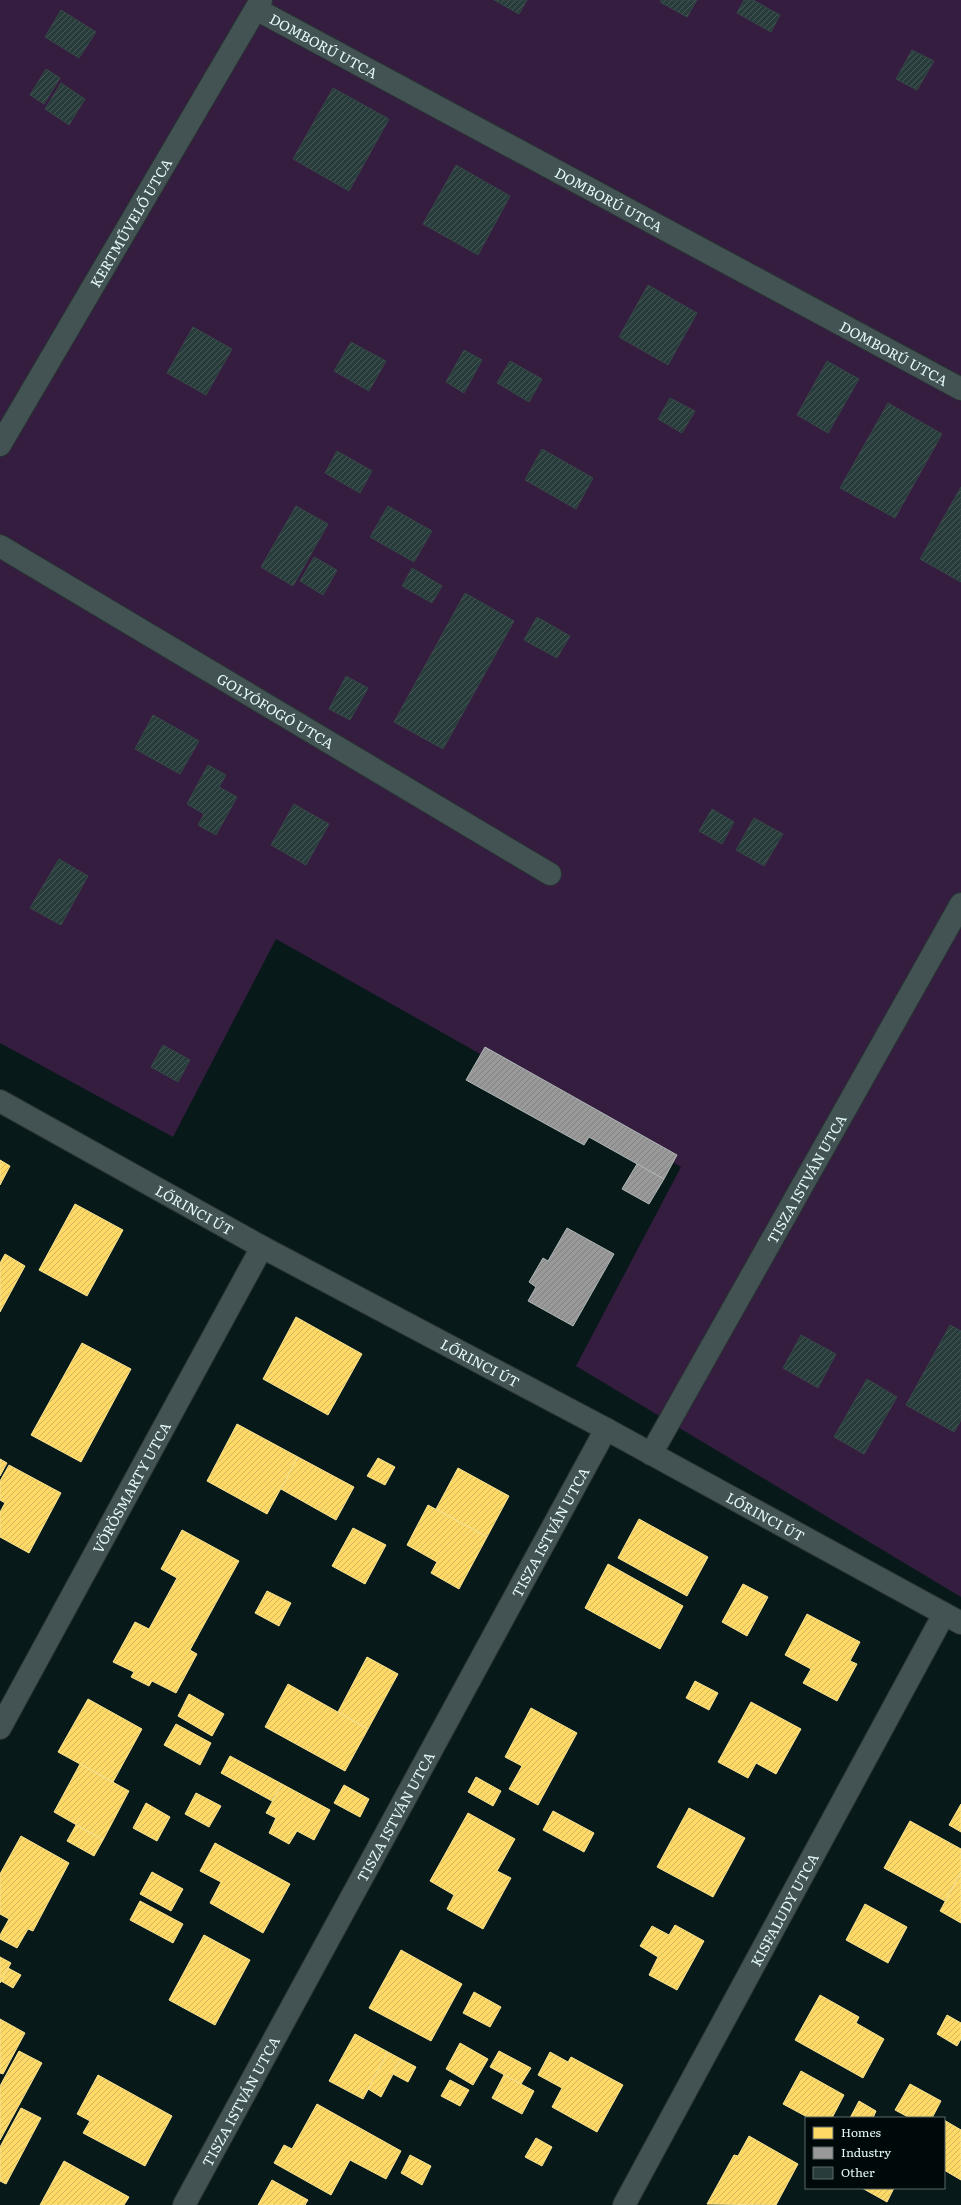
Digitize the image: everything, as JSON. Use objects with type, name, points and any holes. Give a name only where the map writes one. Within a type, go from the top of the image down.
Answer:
[{"type":"street","name":"DOMBORÚ UTCA","points":[[259,4],[961,389]]},
{"type":"street","name":"KERTMŰVELŐ UTCA","points":[[0,445],[259,4]]},
{"type":"street","name":"GOLYÓFOGÓ UTCA","points":[[0,546],[550,874]]},
{"type":"street","name":"TISZA ISTVÁN UTCA","points":[[651,1454],[961,904]]},
{"type":"street","name":"LŐRINCI ÚT","points":[[0,1101],[262,1247],[606,1429],[953,1619]]},
{"type":"street","name":"VÖRÖSMARTY UTCA","points":[[0,1728],[262,1247]]},
{"type":"street","name":"TISZA ISTVÁN UTCA","points":[[184,2205],[606,1429]]},
{"type":"street","name":"KISFALUDY UTCA","points":[[624,2205],[953,1619]]},
{"type":"shaded area","points":[[0,0],[961,0],[961,1597],[576,1366],[681,1167],[276,939],[173,1137],[0,1043]]},
{"type":"building: Homes","points":[[0,1160],[10,1166],[0,1185]]},
{"type":"building: Homes","points":[[75,1204],[123,1230],[87,1296],[39,1270]]},
{"type":"building: Homes","points":[[5,1254],[25,1266],[0,1312],[0,1263]]},
{"type":"building: Homes","points":[[296,1317],[362,1354],[328,1415],[263,1379]]},
{"type":"building: Homes","points":[[82,1343],[131,1369],[81,1462],[31,1435]]},
{"type":"building: Homes","points":[[237,1424],[298,1457],[267,1514],[207,1481]]},
{"type":"building: Homes","points":[[298,1457],[354,1487],[336,1520],[281,1489]]},
{"type":"building: Homes","points":[[378,1458],[395,1467],[385,1485],[367,1476]]},
{"type":"building: Homes","points":[[0,1459],[7,1463],[0,1476]]},
{"type":"building: Homes","points":[[9,1465],[61,1493],[29,1553],[0,1537],[0,1512],[5,1503],[0,1500],[0,1481]]},
{"type":"building: Homes","points":[[458,1468],[509,1496],[487,1537],[436,1509]]},
{"type":"building: Homes","points":[[428,1505],[487,1537],[459,1589],[431,1573],[437,1562],[407,1545]]},
{"type":"building: Homes","points":[[639,1519],[708,1557],[687,1596],[618,1558]]},
{"type":"building: Homes","points":[[353,1528],[386,1545],[365,1584],[332,1566]]},
{"type":"building: Homes","points":[[182,1530],[239,1561],[190,1650],[197,1654],[176,1693],[152,1681],[149,1686],[131,1677],[134,1672],[113,1662],[135,1622],[149,1629],[177,1578],[161,1569]]},
{"type":"building: Homes","points":[[608,1564],[683,1606],[660,1649],[585,1608]]},
{"type":"building: Homes","points":[[743,1584],[768,1597],[747,1636],[722,1622]]},
{"type":"building: Homes","points":[[267,1591],[291,1603],[279,1626],[255,1613]]},
{"type":"building: Homes","points":[[807,1614],[860,1642],[850,1661],[857,1664],[837,1701],[803,1683],[811,1669],[785,1655]]},
{"type":"building: Homes","points":[[367,1657],[398,1674],[368,1729],[338,1712]]},
{"type":"building: Homes","points":[[695,1681],[718,1693],[709,1710],[686,1698]]},
{"type":"building: Homes","points":[[288,1684],[368,1729],[345,1771],[265,1727]]},
{"type":"building: Homes","points":[[189,1694],[224,1714],[212,1736],[178,1716]]},
{"type":"building: Homes","points":[[88,1699],[142,1729],[113,1782],[58,1752]]},
{"type":"building: Homes","points":[[751,1702],[801,1729],[776,1774],[756,1763],[748,1778],[718,1762]]},
{"type":"building: Homes","points":[[531,1708],[577,1733],[538,1805],[509,1789],[522,1766],[505,1757]]},
{"type":"building: Homes","points":[[176,1724],[211,1743],[200,1765],[164,1745]]},
{"type":"building: Homes","points":[[230,1756],[282,1784],[272,1801],[221,1773]]},
{"type":"building: Homes","points":[[80,1764],[129,1791],[103,1840],[54,1812]]},
{"type":"building: Homes","points":[[476,1777],[501,1791],[493,1806],[468,1792]]},
{"type":"building: Homes","points":[[282,1784],[330,1810],[314,1840],[297,1831],[289,1844],[269,1833],[276,1818],[266,1813]]},
{"type":"building: Homes","points":[[344,1785],[369,1799],[360,1817],[334,1803]]},
{"type":"building: Homes","points":[[196,1793],[221,1806],[209,1827],[185,1814]]},
{"type":"building: Homes","points":[[146,1803],[170,1817],[157,1841],[133,1828]]},
{"type":"building: Homes","points":[[961,1804],[961,1832],[949,1825]]},
{"type":"building: Homes","points":[[689,1808],[745,1838],[713,1897],[657,1867]]},
{"type":"building: Homes","points":[[553,1811],[594,1833],[584,1852],[543,1830]]},
{"type":"building: Homes","points":[[468,1813],[515,1839],[497,1871],[511,1878],[483,1929],[447,1909],[454,1895],[430,1881]]},
{"type":"building: Homes","points":[[910,1821],[961,1849],[961,1872],[945,1901],[884,1868]]},
{"type":"building: Homes","points":[[76,1825],[103,1840],[94,1856],[67,1841]]},
{"type":"building: Homes","points":[[21,1836],[69,1863],[33,1931],[28,1929],[17,1948],[0,1939],[0,1935],[9,1919],[0,1914],[0,1874]]},
{"type":"building: Homes","points":[[215,1843],[290,1884],[263,1933],[210,1903],[221,1882],[200,1871]]},
{"type":"building: Homes","points":[[152,1872],[183,1889],[171,1911],[140,1894]]},
{"type":"building: Homes","points":[[961,1872],[961,1923],[940,1911]]},
{"type":"building: Homes","points":[[140,1901],[183,1924],[173,1943],[130,1920]]},
{"type":"building: Homes","points":[[865,1904],[907,1927],[888,1963],[846,1940]]},
{"type":"building: Homes","points":[[675,1925],[704,1941],[677,1990],[649,1975],[658,1957],[640,1946],[652,1926],[669,1935]]},
{"type":"building: Homes","points":[[204,1935],[250,1960],[215,2025],[169,2000]]},
{"type":"building: Homes","points":[[401,1950],[462,1984],[431,2041],[369,2008]]},
{"type":"building: Homes","points":[[0,1957],[11,1963],[0,1983]]},
{"type":"building: Homes","points":[[8,1968],[21,1975],[13,1988],[1,1981]]},
{"type":"building: Homes","points":[[474,1992],[501,2007],[490,2027],[463,2013]]},
{"type":"building: Homes","points":[[820,1995],[859,2017],[856,2023],[884,2039],[863,2078],[795,2040]]},
{"type":"building: Homes","points":[[947,2015],[961,2023],[961,2039],[957,2046],[937,2034]]},
{"type":"building: Homes","points":[[0,2019],[25,2033],[3,2074],[0,2073]]},
{"type":"building: Homes","points":[[355,2034],[388,2052],[363,2099],[329,2081]]},
{"type":"building: Homes","points":[[460,2043],[488,2059],[473,2085],[446,2069]]},
{"type":"building: Homes","points":[[19,2051],[42,2063],[0,2140],[0,2086]]},
{"type":"building: Homes","points":[[499,2051],[531,2068],[521,2084],[490,2067]]},
{"type":"building: Homes","points":[[388,2052],[401,2059],[381,2097],[368,2089]]},
{"type":"building: Homes","points":[[550,2052],[568,2062],[571,2057],[623,2085],[597,2132],[552,2107],[562,2088],[538,2075]]},
{"type":"building: Homes","points":[[401,2059],[416,2067],[408,2082],[393,2074]]},
{"type":"building: Homes","points":[[801,2071],[844,2095],[833,2117],[807,2117],[783,2104]]},
{"type":"building: Homes","points":[[98,2075],[172,2116],[145,2166],[83,2133],[90,2121],[77,2114]]},
{"type":"building: Homes","points":[[504,2075],[534,2091],[522,2114],[492,2098]]},
{"type":"building: Homes","points":[[450,2080],[469,2090],[460,2106],[441,2096]]},
{"type":"building: Homes","points":[[910,2084],[941,2101],[933,2117],[908,2117],[895,2110]]},
{"type":"building: Homes","points":[[859,2101],[876,2111],[873,2117],[851,2117]]},
{"type":"building: Homes","points":[[317,2104],[401,2151],[386,2179],[350,2160],[331,2195],[274,2163],[284,2145],[292,2149]]},
{"type":"building: Homes","points":[[21,2108],[41,2118],[6,2184],[0,2181],[0,2147]]},
{"type":"building: Homes","points":[[945,2121],[961,2130],[961,2180],[945,2171]]},
{"type":"building: Homes","points":[[749,2136],[798,2164],[776,2205],[707,2204],[734,2155],[738,2156]]},
{"type":"building: Homes","points":[[536,2138],[552,2147],[542,2166],[525,2157]]},
{"type":"building: Homes","points":[[410,2155],[431,2166],[422,2185],[401,2173]]},
{"type":"building: Homes","points":[[64,2161],[129,2197],[124,2205],[40,2205]]},
{"type":"building: Homes","points":[[272,2180],[308,2200],[305,2205],[258,2205]]},
{"type":"building: Homes","points":[[864,2189],[894,2189],[887,2202]]},
{"type":"building: Industry","points":[[485,1047],[677,1155],[664,1179],[589,1137],[584,1145],[466,1080]]},
{"type":"building: Industry","points":[[637,1164],[664,1179],[649,1204],[622,1189]]},
{"type":"building: Industry","points":[[567,1228],[614,1254],[573,1326],[528,1301],[536,1287],[529,1282],[543,1258],[548,1261]]},
{"type":"building: Other","points":[[494,0],[527,0],[519,14]]},
{"type":"building: Other","points":[[661,0],[697,0],[687,17],[660,2]]},
{"type":"building: Other","points":[[744,0],[753,0],[780,15],[771,32],[737,13]]},
{"type":"building: Other","points":[[61,10],[96,32],[79,58],[45,37]]},
{"type":"building: Other","points":[[912,50],[934,61],[917,90],[896,79]]},
{"type":"building: Other","points":[[46,69],[60,78],[44,104],[30,95]]},
{"type":"building: Other","points":[[61,83],[85,99],[69,125],[45,109]]},
{"type":"building: Other","points":[[333,88],[389,119],[349,191],[293,159]]},
{"type":"building: Other","points":[[456,165],[510,196],[478,255],[423,224]]},
{"type":"building: Other","points":[[648,285],[697,313],[668,365],[619,337]]},
{"type":"building: Other","points":[[193,327],[232,349],[206,395],[167,373]]},
{"type":"building: Other","points":[[351,342],[386,361],[369,391],[334,371]]},
{"type":"building: Other","points":[[464,350],[482,360],[464,393],[446,382]]},
{"type":"building: Other","points":[[510,361],[542,379],[529,402],[497,383]]},
{"type":"building: Other","points":[[827,361],[859,379],[828,433],[797,415]]},
{"type":"building: Other","points":[[670,398],[695,411],[682,433],[658,419]]},
{"type":"building: Other","points":[[888,403],[942,434],[895,518],[840,488]]},
{"type":"building: Other","points":[[542,449],[593,478],[576,509],[525,480]]},
{"type":"building: Other","points":[[337,451],[372,471],[360,493],[325,473]]},
{"type":"building: Other","points":[[961,487],[961,582],[920,559]]},
{"type":"building: Other","points":[[296,506],[328,524],[293,586],[261,567]]},
{"type":"building: Other","points":[[388,506],[432,531],[414,562],[370,537]]},
{"type":"building: Other","points":[[314,557],[337,570],[323,595],[300,581]]},
{"type":"building: Other","points":[[412,568],[442,586],[432,603],[402,586]]},
{"type":"building: Other","points":[[465,593],[514,621],[443,749],[394,722]]},
{"type":"building: Other","points":[[537,617],[570,636],[557,658],[524,640]]},
{"type":"building: Other","points":[[346,676],[368,688],[350,720],[329,709]]},
{"type":"building: Other","points":[[153,715],[199,741],[180,774],[135,749]]},
{"type":"building: Other","points":[[208,765],[226,775],[219,787],[237,797],[216,835],[198,825],[204,814],[187,804]]},
{"type":"building: Other","points":[[294,804],[329,824],[306,865],[271,845]]},
{"type":"building: Other","points":[[712,809],[734,822],[722,844],[699,831]]},
{"type":"building: Other","points":[[754,818],[783,834],[764,866],[736,850]]},
{"type":"building: Other","points":[[59,859],[88,876],[61,925],[30,908]]},
{"type":"building: Other","points":[[163,1045],[190,1060],[178,1082],[151,1067]]},
{"type":"building: Other","points":[[950,1325],[961,1331],[961,1420],[954,1432],[906,1405]]},
{"type":"building: Other","points":[[801,1335],[836,1354],[818,1388],[783,1368]]},
{"type":"building: Other","points":[[867,1379],[897,1397],[864,1454],[834,1437]]}]
